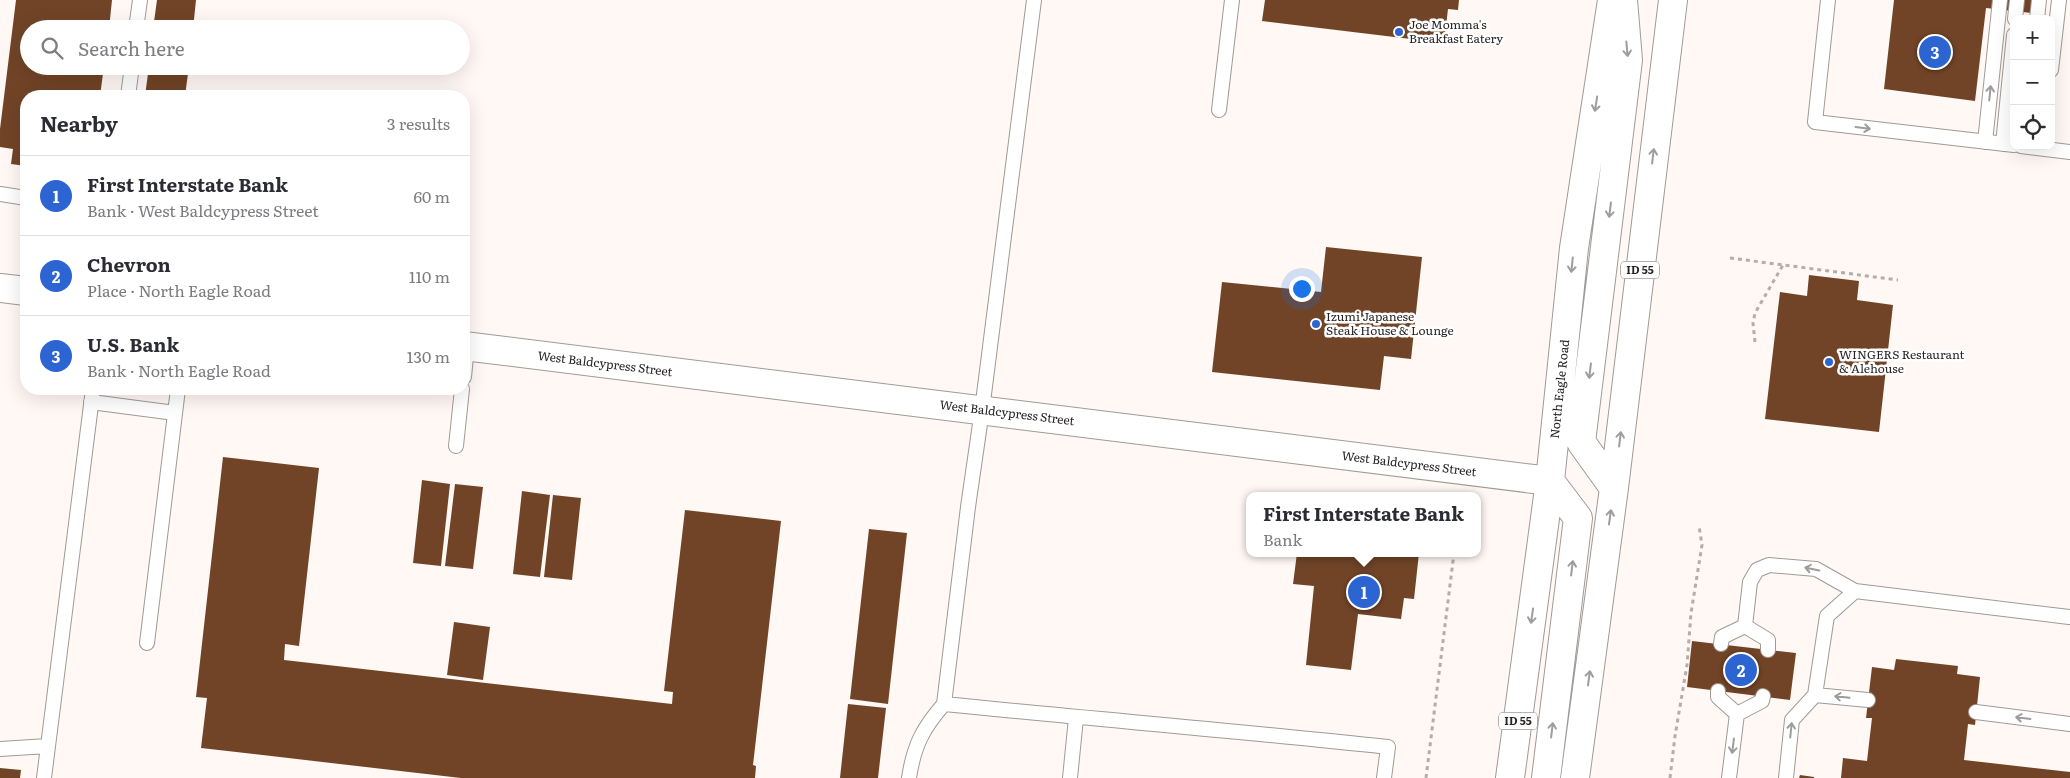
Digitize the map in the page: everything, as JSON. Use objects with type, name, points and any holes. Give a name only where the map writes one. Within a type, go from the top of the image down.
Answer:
[{"type":"main road","name":"North Eagle Road","points":[[1510,778],[1550,481],[1574,248],[1612,0]]},
{"type":"main road","points":[[1614,488],[1581,442],[1628,60],[1623,0]]},
{"type":"main road","name":"ID 55","points":[[1576,778],[1614,488],[1673,0]]},
{"type":"main road","points":[[0,288],[20,290]]},
{"type":"main road","name":"West Baldcypress Street","points":[[470,347],[1550,481]]},
{"type":"main road","points":[[1546,778],[1578,518],[1550,481]]},
{"type":"lane","points":[[137,20],[140,0]]},
{"type":"lane","points":[[910,778],[918,740],[927,723],[944,704],[1034,0]]},
{"type":"lane","points":[[1219,110],[1232,0]]},
{"type":"lane","points":[[1828,0],[1815,122],[2008,145],[2013,60]]},
{"type":"lane","points":[[1985,142],[2000,0]]},
{"type":"lane","points":[[2015,15],[2017,0]]},
{"type":"lane","points":[[2037,15],[2039,0]]},
{"type":"lane","points":[[2052,60],[2059,0]]},
{"type":"lane","points":[[129,90],[131,75]]},
{"type":"lane","points":[[2055,149],[2070,152]]},
{"type":"lane","points":[[0,194],[20,197]]},
{"type":"lane","points":[[44,778],[92,395],[175,413]]},
{"type":"lane","points":[[147,643],[177,395]]},
{"type":"lane","points":[[456,446],[461,395]]},
{"type":"lane","points":[[1745,626],[1750,582],[1757,570],[1769,564],[1816,569],[1854,591],[2070,616]]},
{"type":"lane","points":[[1786,778],[1792,720],[1815,695],[1827,616],[1854,591]]},
{"type":"lane","points":[[1721,644],[1722,637],[1745,626]]},
{"type":"lane","points":[[1745,626],[1768,640],[1768,650]]},
{"type":"lane","points":[[1718,691],[1718,697],[1737,714]]},
{"type":"lane","points":[[1815,695],[1868,700]]},
{"type":"lane","points":[[1737,714],[1762,701],[1763,696]]},
{"type":"lane","points":[[944,704],[1076,718],[1245,731],[1388,747],[1384,778]]},
{"type":"lane","points":[[1976,712],[2070,724]]},
{"type":"lane","points":[[1729,778],[1737,714]]},
{"type":"lane","points":[[1070,778],[1076,718]]},
{"type":"lane","points":[[0,749],[48,746]]},
{"type":"path","points":[[1730,258],[1898,280]]},
{"type":"path","points":[[1755,342],[1753,323],[1755,313],[1783,265]]},
{"type":"path","points":[[1670,778],[1687,665],[1691,613],[1702,545],[1699,526]]},
{"type":"path","points":[[1426,778],[1454,557]]},
{"type":"building","points":[[16,0],[112,0],[110,20],[20,20],[20,75],[103,75],[101,90],[20,90],[20,165],[11,164],[13,149],[0,147],[0,129]]},
{"type":"building","points":[[157,0],[196,0],[194,20],[154,20]]},
{"type":"building","name":"Joe Momma's Breakfast Eatery","points":[[1265,0],[1459,0],[1458,10],[1448,9],[1444,43],[1262,21]]},
{"type":"building","points":[[1894,0],[2042,0],[2040,14],[1986,8],[1975,101],[1884,89]]},
{"type":"building","points":[[148,75],[188,75],[186,90],[146,90]]},
{"type":"building","name":"Izumi Japanese Steak House & Lounge","points":[[1326,247],[1422,257],[1411,359],[1384,356],[1380,390],[1212,372],[1222,282],[1321,292]]},
{"type":"building","name":"WINGERS Restaurant & Alehouse","points":[[1809,275],[1859,281],[1857,300],[1893,305],[1879,432],[1765,419],[1780,292],[1807,296]]},
{"type":"building","points":[[223,457],[319,468],[299,646],[285,644],[284,660],[672,704],[673,692],[664,691],[685,510],[781,521],[753,765],[756,766],[755,778],[461,778],[201,748],[207,698],[196,697]]},
{"type":"building","points":[[422,480],[450,484],[441,566],[413,563]]},
{"type":"building","points":[[455,484],[483,487],[473,569],[445,566]]},
{"type":"building","points":[[522,491],[550,495],[540,577],[513,574]]},
{"type":"building","points":[[553,495],[581,498],[572,580],[544,577]]},
{"type":"building","points":[[869,529],[907,533],[888,704],[850,699]]},
{"type":"building","points":[[1296,557],[1419,557],[1414,599],[1404,598],[1401,619],[1358,614],[1351,670],[1306,665],[1314,586],[1293,584]]},
{"type":"building","points":[[454,622],[490,627],[483,680],[447,675]]},
{"type":"building","points":[[1692,641],[1796,653],[1790,700],[1687,687]]},
{"type":"building","points":[[1896,659],[1958,666],[1957,674],[1980,677],[1975,725],[1968,724],[1964,760],[2070,772],[2070,778],[1841,778],[1843,758],[1867,761],[1872,718],[1866,718],[1872,667],[1894,670]]},
{"type":"building","points":[[848,704],[886,708],[878,778],[840,778]]},
{"type":"building","points":[[0,768],[21,770],[20,778],[0,778]]},
{"type":"building","points":[[1800,775],[1814,777],[1814,778],[1799,778]]},
{"type":"place","name":"Joe Momma's Breakfast Eatery","points":[[1399,32]]},
{"type":"place","name":"U.S. Bank","points":[[1935,52]]},
{"type":"place","name":"Izumi Japanese Steak House & Lounge","points":[[1316,324]]},
{"type":"place","name":"WINGERS Restaurant & Alehouse","points":[[1829,362]]},
{"type":"place","name":"First Interstate Bank","points":[[1364,592]]},
{"type":"place","name":"Chevron","points":[[1741,670]]}]
